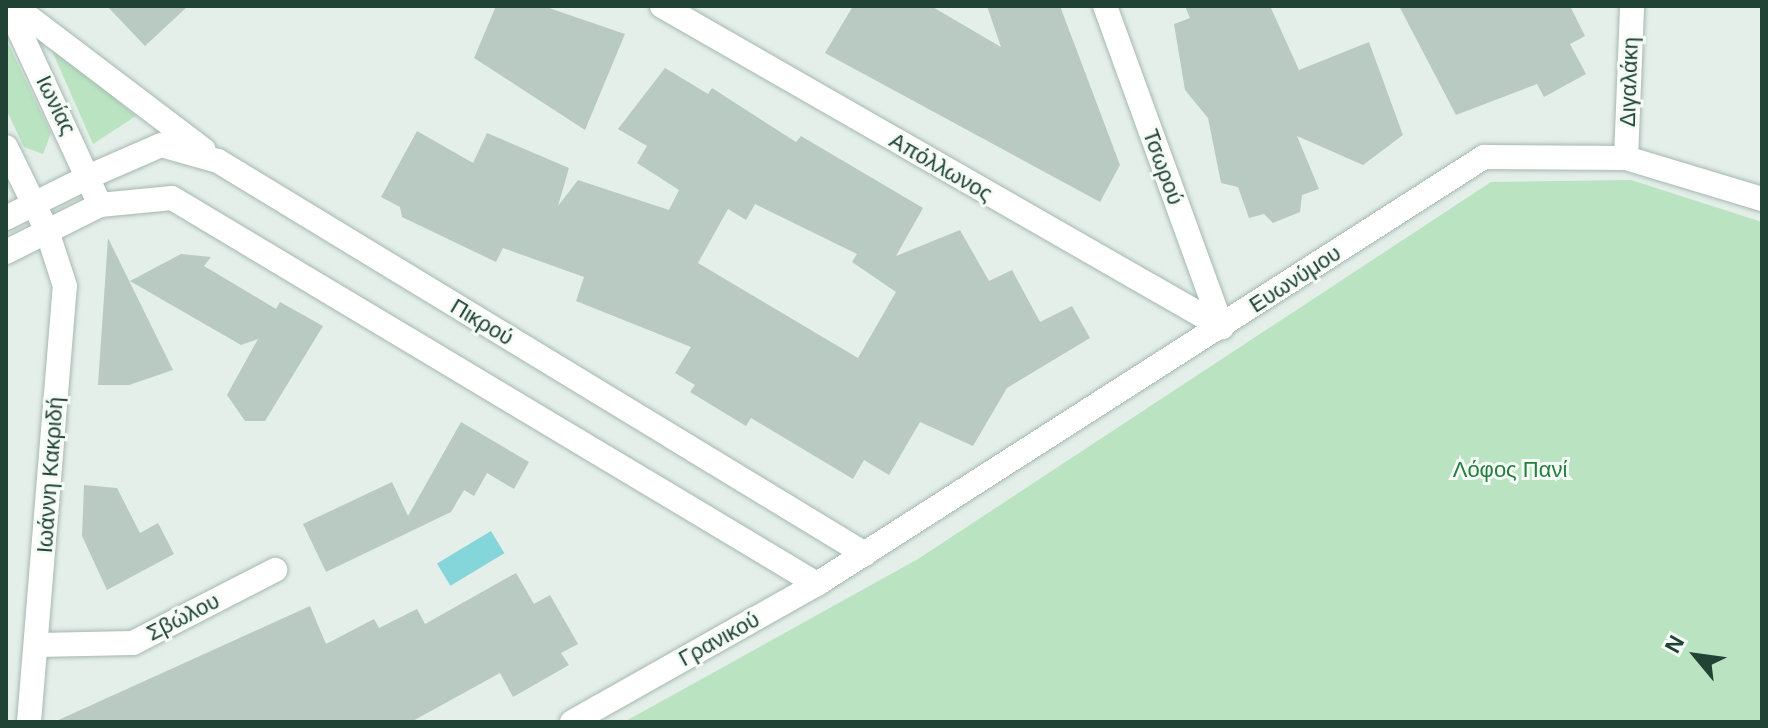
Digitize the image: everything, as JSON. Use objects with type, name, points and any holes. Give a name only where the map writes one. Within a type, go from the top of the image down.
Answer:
[{"type":"street","points":[[11,6],[218,161]]},
{"type":"street","name":"Ιωνίας","points":[[11,6],[90,176],[100,205]]},
{"type":"street","name":"Απόλλωνος","points":[[662,6],[1222,327]]},
{"type":"street","name":"Τσωρού","points":[[1105,6],[1222,327]]},
{"type":"street","name":"Διγαλάκη","points":[[1626,158],[1632,6]]},
{"type":"street","name":"Πικρού","points":[[6,218],[161,145],[218,161],[865,554]]},
{"type":"street","points":[[6,147],[47,231]]},
{"type":"street","name":"Ευωνύμου","points":[[865,554],[1484,157],[1626,158],[1762,199]]},
{"type":"street","points":[[6,252],[100,205],[151,195],[172,198],[817,584]]},
{"type":"street","name":"Ιωάννη Κακριδή","points":[[29,722],[65,286],[47,231]]},
{"type":"street","name":"Γρανικού","points":[[572,722],[865,554]]},
{"type":"street","name":"Σβώλου","points":[[37,645],[133,643],[275,570]]},
{"type":"green space","points":[[6,39],[51,133],[43,154],[24,147],[6,109]]},
{"type":"green space","points":[[49,44],[136,116],[93,144]]},
{"type":"green space","name":"Λόφος Πανί","points":[[1631,180],[1762,222],[1762,722],[624,722],[918,559],[1491,182]]},
{"type":"water","points":[[491,531],[504,553],[450,586],[437,563]]},
{"type":"building","points":[[107,6],[188,6],[145,46]]},
{"type":"building","points":[[496,6],[543,6],[625,34],[585,130],[474,58]]},
{"type":"building","points":[[853,6],[931,6],[1001,47],[987,6],[1060,6],[1120,165],[1100,202],[825,53]]},
{"type":"building","points":[[1185,6],[1270,6],[1299,70],[1369,42],[1403,135],[1363,165],[1297,136],[1319,189],[1302,195],[1300,212],[1273,223],[1264,214],[1249,218],[1238,187],[1221,183],[1208,118],[1185,90],[1174,24],[1190,18]]},
{"type":"building","points":[[1399,6],[1570,6],[1585,36],[1570,44],[1586,74],[1544,97],[1537,84],[1456,115]]},
{"type":"building","points":[[665,68],[708,94],[712,88],[796,142],[801,136],[923,208],[896,256],[960,230],[989,281],[1012,270],[1040,322],[1072,306],[1090,338],[1007,388],[973,446],[920,422],[889,475],[864,460],[853,479],[751,418],[746,426],[690,392],[695,385],[675,373],[691,347],[576,301],[584,277],[503,248],[496,262],[402,217],[400,207],[381,197],[417,131],[473,163],[487,133],[569,168],[558,206],[578,180],[669,210],[679,190],[637,163],[647,146],[618,129]],"holes":[[[755,204],[857,254],[852,262],[896,292],[858,358],[698,263],[728,209],[746,220]]]},
{"type":"building","points":[[108,238],[173,370],[129,385],[98,385]]},
{"type":"building","points":[[181,254],[211,257],[204,266],[276,309],[280,302],[323,326],[265,421],[245,421],[227,395],[258,339],[241,345],[130,281]]},
{"type":"building","points":[[461,422],[529,462],[514,489],[487,473],[474,496],[464,490],[451,512],[326,572],[303,524],[392,482],[408,516]]},
{"type":"building","points":[[84,485],[117,488],[140,533],[158,523],[174,554],[107,590],[82,536]]},
{"type":"building","points":[[516,573],[534,604],[550,595],[578,644],[561,653],[569,665],[513,697],[500,673],[411,722],[54,722],[310,606],[326,644],[374,619],[379,628],[417,609],[425,624]]}]
